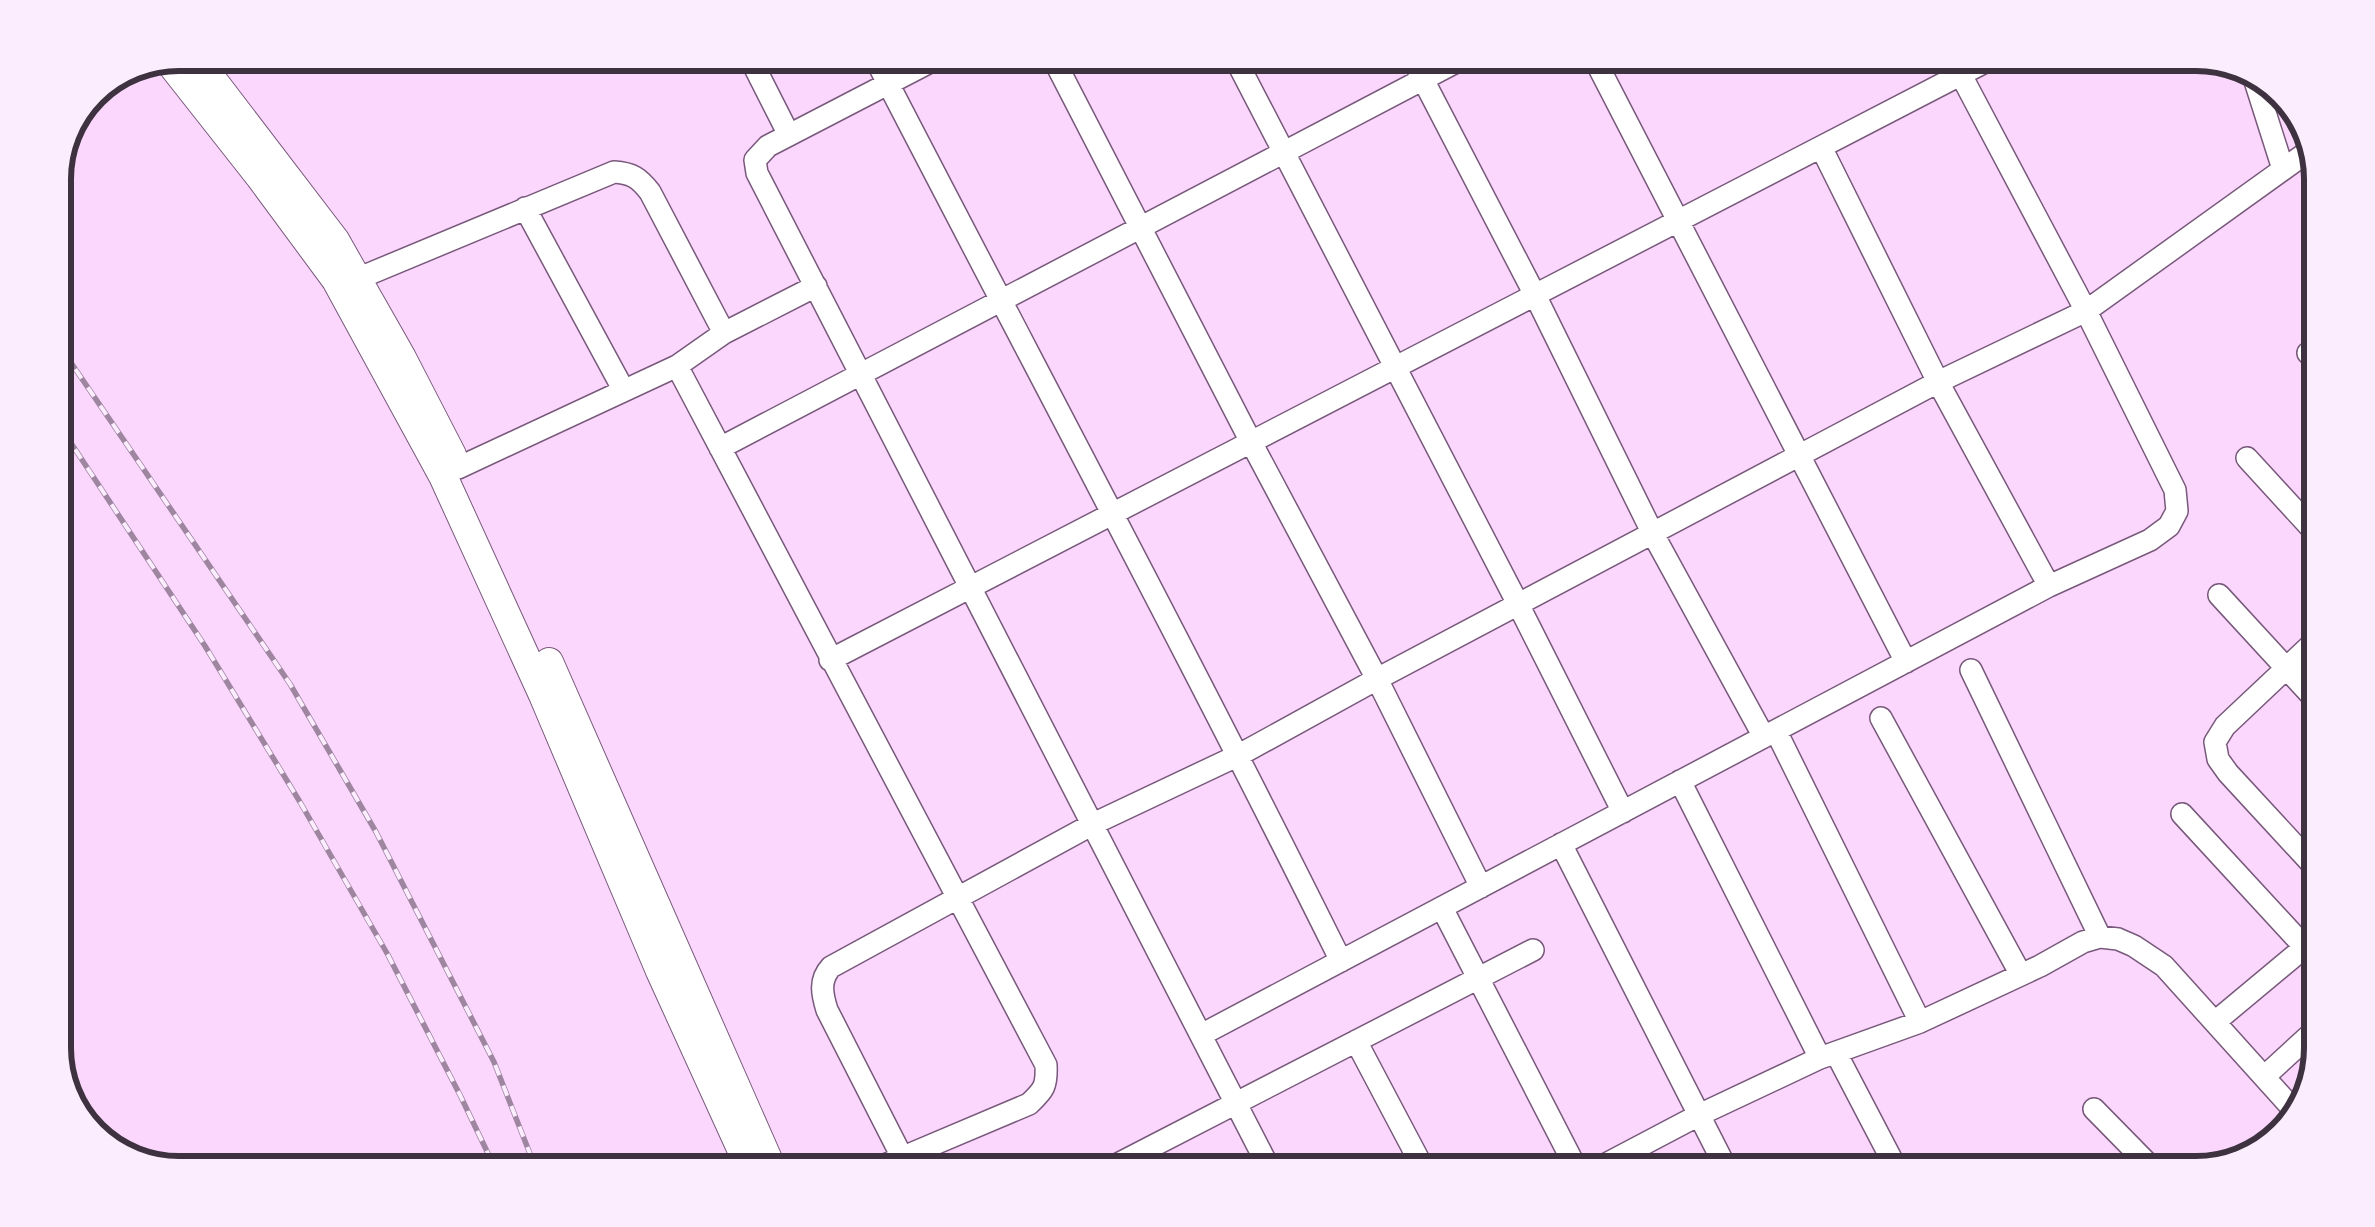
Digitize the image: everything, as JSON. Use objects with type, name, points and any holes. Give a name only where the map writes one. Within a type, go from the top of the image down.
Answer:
[{"type":"street","points":[[177,71],[260,177],[336,280],[443,476],[543,694],[660,970],[744,1156]]},
{"type":"street","points":[[206,71],[316,214],[357,279],[402,358],[458,468],[577,722],[767,1156]]},
{"type":"street","points":[[757,71],[789,135]]},
{"type":"street","points":[[882,71],[1111,514],[1239,755],[1341,961]]},
{"type":"street","points":[[913,71],[768,146],[755,160],[757,173],[1264,1156]]},
{"type":"street","points":[[1060,71],[1251,442],[1377,679],[1481,887]]},
{"type":"street","points":[[1242,71],[1518,604],[1623,812]]},
{"type":"street","points":[[720,448],[1283,153],[1419,71],[1535,295],[1653,534],[1770,734],[1920,1022]]},
{"type":"street","points":[[1601,71],[1797,456],[1906,662]]},
{"type":"street","points":[[830,660],[1968,71]]},
{"type":"street","points":[[1201,1035],[2049,586],[2150,540],[2169,526],[2177,511],[2175,490],[2086,311],[1961,75]]},
{"type":"street","points":[[2257,91],[2283,169]]},
{"type":"street","points":[[1821,147],[1938,382],[2049,586]]},
{"type":"street","points":[[893,1156],[822,995],[822,983],[825,974],[831,967],[1093,824],[1239,755],[1377,679],[1938,382],[2086,311],[2301,156]]},
{"type":"street","points":[[357,279],[614,172],[629,173],[641,180],[650,192],[724,333]]},
{"type":"street","points":[[525,208],[623,390]]},
{"type":"street","points":[[458,468],[677,366],[724,333],[816,286]]},
{"type":"street","points":[[677,366],[830,660],[1046,1065],[1047,1082],[1041,1093],[1029,1104],[907,1156]]},
{"type":"street","points":[[2247,458],[2304,520]]},
{"type":"street","points":[[2219,595],[2304,687]]},
{"type":"street","points":[[2304,651],[2225,726],[2215,742],[2218,759],[2228,774],[2304,855]]},
{"type":"street","points":[[1971,670],[2100,937]]},
{"type":"street","points":[[1881,718],[2020,975]]},
{"type":"street","points":[[1680,782],[1828,1055],[1889,1156]]},
{"type":"street","points":[[2182,814],[2304,946]]},
{"type":"street","points":[[1561,844],[1720,1156]]},
{"type":"street","points":[[1442,908],[1570,1156]]},
{"type":"street","points":[[1622,1156],[1699,1116],[1828,1055],[1920,1022],[2020,975],[2083,942],[2100,937],[2118,939],[2151,956],[2164,966],[2288,1103]]},
{"type":"street","points":[[1134,1156],[1533,950]]},
{"type":"street","points":[[2215,1022],[2304,955]]},
{"type":"street","points":[[2264,1077],[2304,1040]]},
{"type":"street","points":[[1356,1042],[1417,1156]]},
{"type":"street","points":[[2094,1109],[2140,1156]]},
{"type":"railway","points":[[71,363],[290,684],[376,832],[494,1062],[531,1156]]},
{"type":"railway","points":[[71,443],[205,646],[300,802],[388,955],[489,1156]]}]
